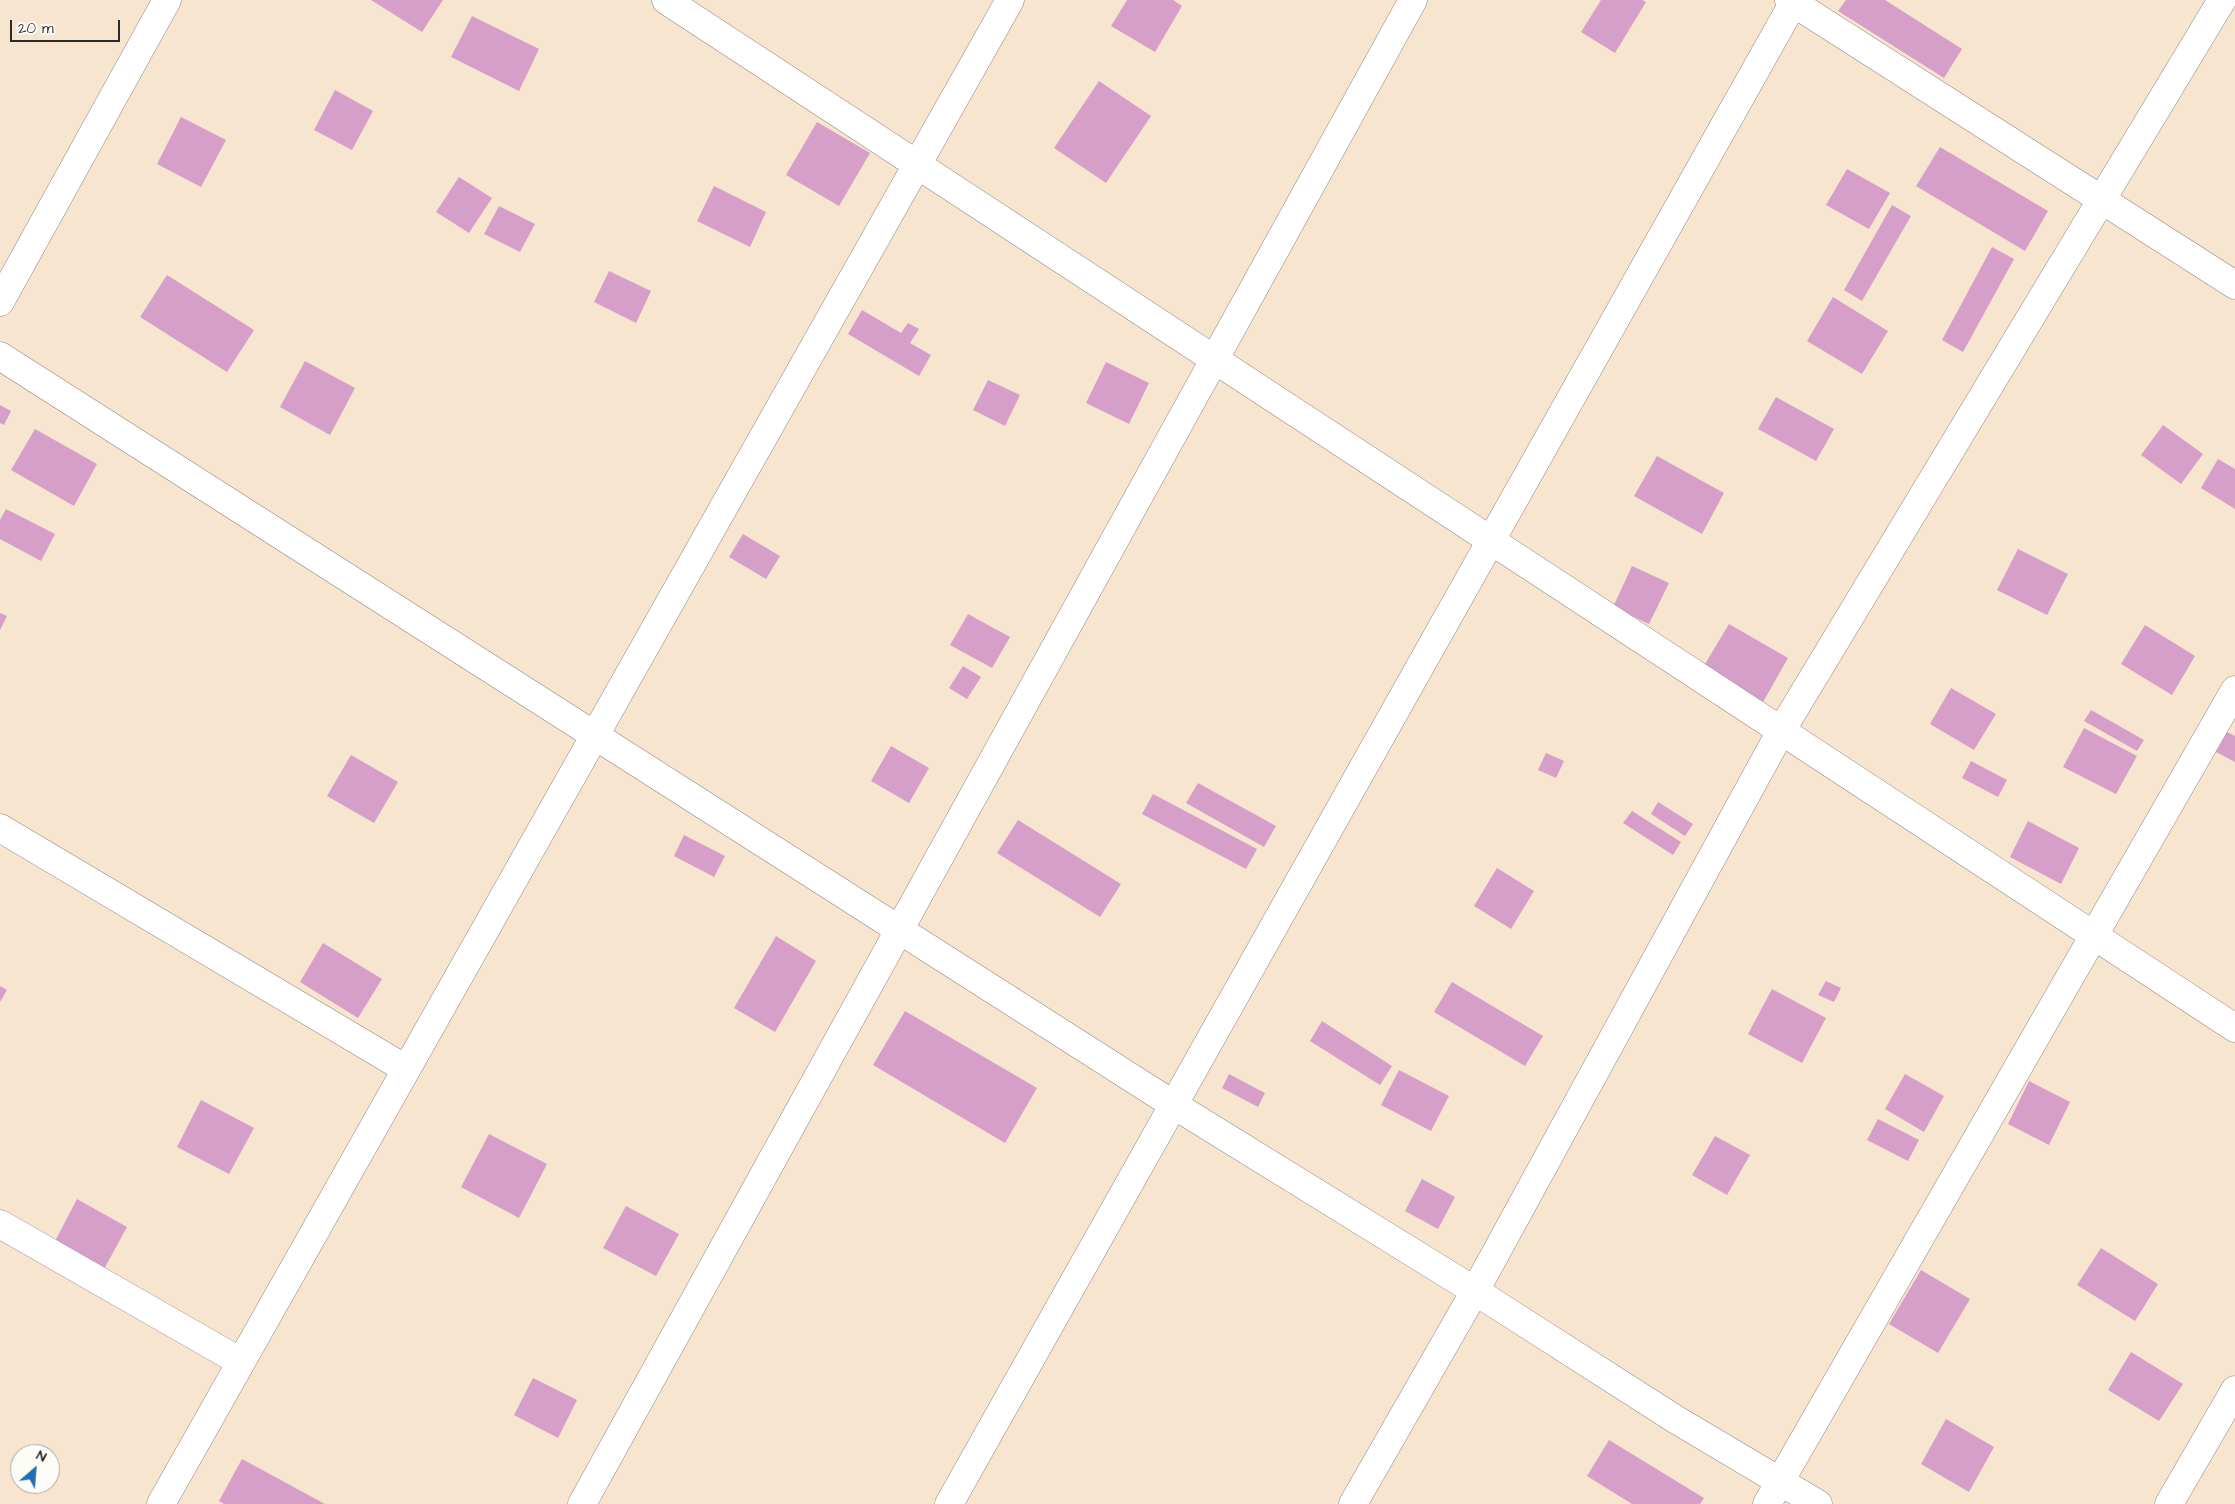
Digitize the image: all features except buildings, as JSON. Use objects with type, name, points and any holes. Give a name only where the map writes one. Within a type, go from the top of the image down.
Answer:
[{"type":"street","points":[[0,302],[167,0]]},
{"type":"street","points":[[666,0],[2235,1028]]},
{"type":"street","points":[[160,1504],[1010,0]]},
{"type":"street","points":[[582,1504],[1413,0]]},
{"type":"street","points":[[1353,1504],[1475,1291],[1781,731],[2222,0]]},
{"type":"street","points":[[949,1504],[1492,542],[1793,1],[2235,285]]},
{"type":"street","points":[[0,356],[1174,1105],[1475,1291],[1676,1419],[1818,1504]]},
{"type":"street","points":[[1767,1504],[2235,690]]},
{"type":"street","points":[[0,828],[406,1070]]},
{"type":"street","points":[[0,1224],[241,1362]]},
{"type":"street","points":[[2169,1504],[2235,1390]]}]
